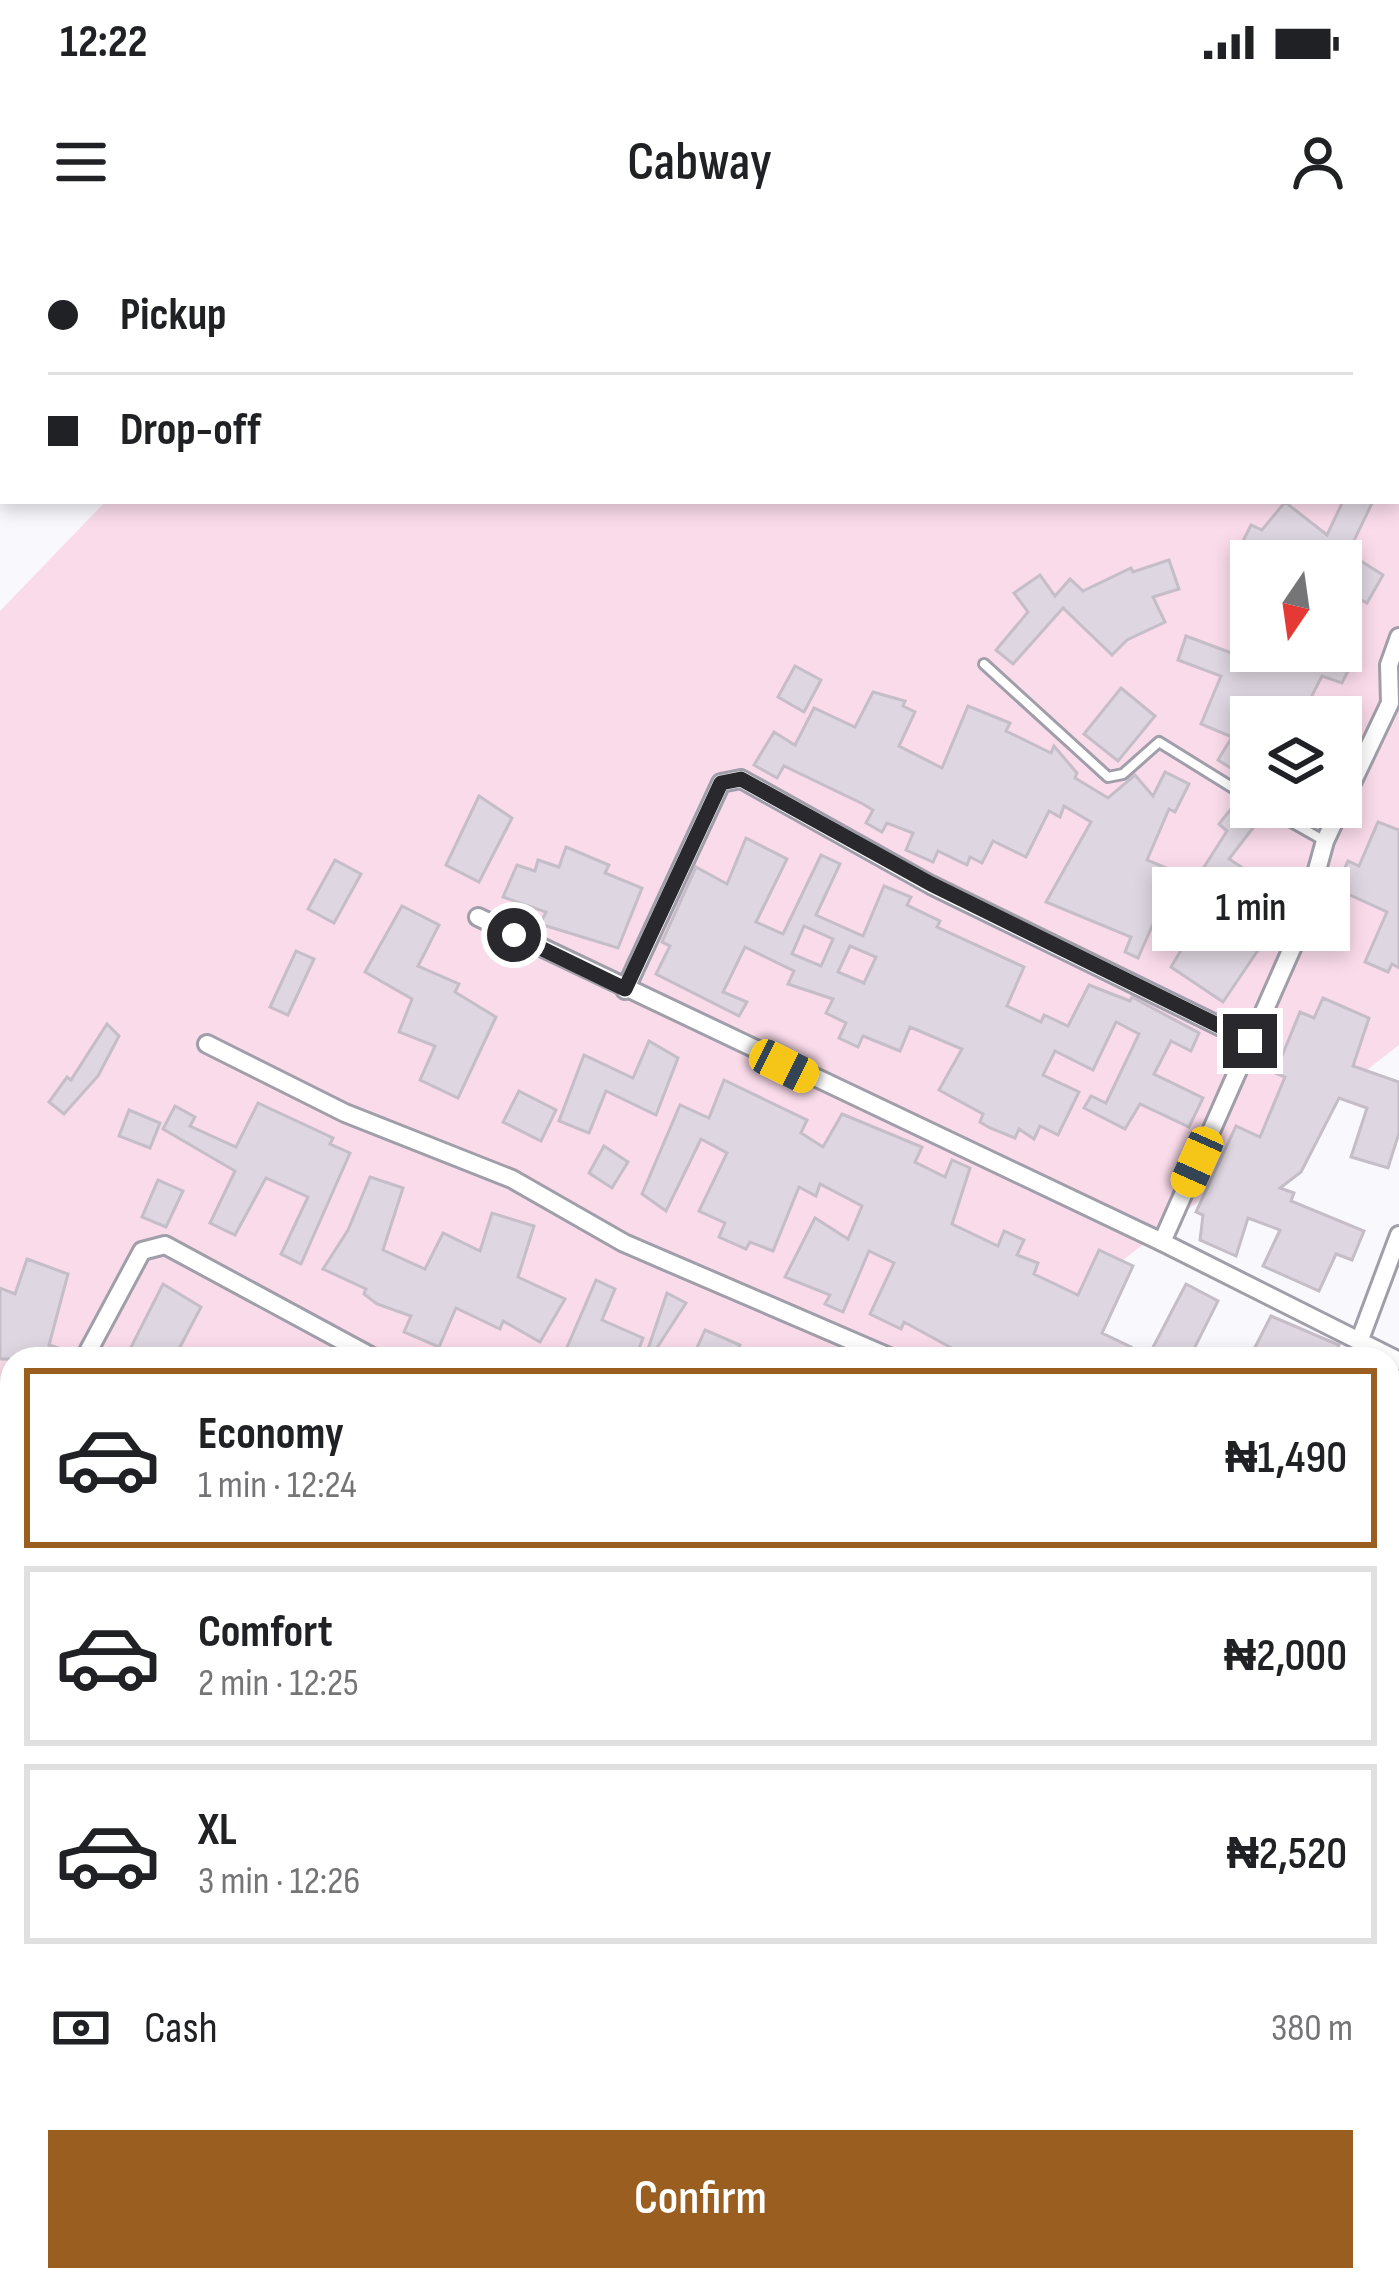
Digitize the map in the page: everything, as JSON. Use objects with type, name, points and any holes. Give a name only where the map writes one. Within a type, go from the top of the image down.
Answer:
[{"type":"street","points":[[1362,767],[1395,704],[1389,665],[1399,637]]},
{"type":"street","points":[[625,989],[721,783],[741,779],[931,884],[1250,1041]]},
{"type":"street","points":[[1162,1242],[1301,928],[1331,828]]},
{"type":"street","points":[[478,917],[1162,1242],[1369,1347]]},
{"type":"street","points":[[207,1045],[345,1113],[512,1179],[624,1243],[866,1347]]},
{"type":"street","points":[[1359,1342],[1399,1235]]},
{"type":"street","points":[[90,1347],[142,1251],[165,1245],[354,1347]]},
{"type":"lane","points":[[984,664],[1108,777],[1123,774],[1159,742],[1230,786]]},
{"type":"lane","points":[[1302,828],[1325,841]]},
{"type":"shaded area","points":[[103,504],[1399,504],[1399,1045],[1011,1347],[0,1347],[0,611]]},
{"type":"building","points":[[1288,504],[1327,535],[1342,504],[1372,504],[1354,540],[1244,540],[1251,525],[1262,530]]},
{"type":"building","points":[[1169,560],[1179,589],[1153,597],[1165,622],[1127,640],[1112,655],[1063,608],[1013,664],[996,650],[1028,612],[1014,593],[1040,575],[1055,596],[1070,579],[1083,591],[1131,568],[1133,572]]},
{"type":"building","points":[[1362,562],[1383,575],[1367,603],[1362,600]]},
{"type":"building","points":[[1186,636],[1230,652],[1230,672],[1348,672],[1342,683],[1322,676],[1312,696],[1230,696],[1230,736],[1201,724],[1221,676],[1178,660]]},
{"type":"building","points":[[795,666],[821,680],[804,712],[778,697]]},
{"type":"building","points":[[1121,688],[1155,716],[1118,761],[1084,734]]},
{"type":"building","points":[[873,692],[905,701],[903,706],[915,712],[899,746],[942,768],[968,706],[1010,723],[1006,731],[1051,753],[1054,746],[1077,773],[1075,778],[1108,798],[1135,775],[1153,796],[1165,772],[1189,784],[1175,812],[1169,809],[1147,860],[1176,872],[1138,958],[1125,952],[1131,937],[1046,902],[1091,822],[1064,806],[1060,817],[1049,811],[1026,857],[993,841],[982,863],[970,857],[967,865],[938,851],[933,862],[906,850],[913,833],[887,823],[882,832],[866,823],[873,810],[863,804],[784,766],[777,778],[754,765],[774,732],[795,745],[814,708],[855,727]]},
{"type":"building","points":[[1230,740],[1230,768],[1218,760]]},
{"type":"building","points":[[479,796],[512,818],[479,882],[446,865]]},
{"type":"building","points":[[1230,810],[1230,828],[1253,828],[1229,859],[1292,900],[1223,1002],[1171,967],[1196,925],[1190,920],[1213,886],[1206,881],[1212,872],[1204,867],[1227,831],[1219,824]]},
{"type":"building","points":[[1378,822],[1399,830],[1399,968],[1392,964],[1388,972],[1365,962],[1387,912],[1335,888],[1348,861],[1359,866]]},
{"type":"building","points":[[746,838],[787,859],[756,922],[783,934],[821,855],[840,864],[816,915],[863,936],[884,886],[911,897],[907,905],[940,921],[937,927],[1024,967],[1007,1006],[1041,1022],[1044,1015],[1068,1026],[1089,985],[1130,1001],[1132,997],[1199,1033],[1191,1051],[1171,1041],[1154,1074],[1203,1098],[1189,1127],[1140,1104],[1125,1129],[1084,1108],[1091,1096],[1106,1103],[1139,1034],[1116,1022],[1093,1070],[1055,1051],[1043,1075],[1079,1092],[1058,1135],[1040,1126],[1034,1139],[1019,1129],[1015,1138],[980,1122],[983,1114],[939,1090],[962,1049],[910,1027],[900,1051],[863,1036],[858,1047],[839,1038],[846,1023],[826,1013],[833,999],[788,984],[794,971],[745,947],[723,992],[747,1002],[739,1016],[656,974],[670,946],[662,942],[696,867],[727,884]],"holes":[[[804,926],[833,939],[821,966],[792,954]],[[850,946],[876,957],[864,983],[838,972]]]},
{"type":"building","points":[[566,847],[609,865],[605,873],[642,888],[618,948],[540,924],[546,912],[503,897],[517,865],[535,871],[538,860],[559,867]]},
{"type":"building","points":[[335,860],[361,874],[334,923],[308,909]]},
{"type":"building","points":[[402,906],[439,925],[418,966],[459,984],[455,992],[496,1017],[458,1098],[420,1080],[435,1046],[399,1032],[412,999],[365,972]]},
{"type":"building","points":[[296,951],[314,959],[288,1015],[270,1007]]},
{"type":"building","points":[[1323,998],[1369,1018],[1353,1066],[1399,1082],[1399,1133],[1388,1168],[1351,1157],[1367,1108],[1339,1098],[1301,1172],[1280,1188],[1294,1193],[1291,1201],[1364,1231],[1352,1260],[1336,1254],[1319,1291],[1263,1266],[1280,1230],[1248,1218],[1236,1256],[1200,1240],[1203,1215],[1196,1212],[1236,1126],[1260,1137],[1285,1077],[1275,1073],[1300,1012],[1314,1018]]},
{"type":"building","points":[[107,1024],[119,1036],[98,1076],[64,1114],[49,1102],[67,1077],[71,1080]]},
{"type":"building","points":[[649,1041],[678,1058],[656,1115],[606,1091],[589,1133],[559,1121],[584,1055],[633,1078]]},
{"type":"building","points":[[724,1080],[807,1120],[801,1133],[823,1147],[842,1114],[922,1147],[915,1162],[945,1177],[952,1160],[970,1168],[952,1224],[998,1246],[1004,1231],[1024,1240],[1017,1255],[1038,1263],[1034,1274],[1078,1295],[1099,1250],[1133,1266],[1102,1333],[1131,1347],[950,1347],[904,1322],[901,1329],[870,1314],[894,1263],[869,1251],[843,1312],[825,1304],[830,1295],[785,1277],[815,1218],[848,1239],[862,1206],[820,1184],[816,1196],[799,1187],[773,1251],[750,1242],[746,1249],[719,1237],[725,1223],[699,1211],[727,1153],[701,1139],[666,1211],[642,1194],[680,1105],[709,1118]]},
{"type":"building","points":[[519,1091],[556,1110],[541,1141],[503,1122]]},
{"type":"building","points":[[258,1103],[333,1138],[330,1144],[350,1153],[301,1264],[281,1254],[308,1197],[266,1178],[235,1235],[210,1223],[235,1171],[163,1129],[175,1106],[195,1117],[190,1126],[236,1147]]},
{"type":"building","points":[[129,1110],[160,1123],[150,1148],[119,1136]]},
{"type":"building","points":[[604,1146],[628,1162],[612,1188],[589,1173]]},
{"type":"building","points":[[370,1177],[403,1188],[383,1250],[425,1269],[443,1233],[480,1251],[492,1213],[534,1226],[518,1277],[565,1299],[540,1342],[503,1321],[500,1329],[456,1308],[439,1347],[404,1332],[411,1316],[377,1304],[364,1294],[366,1289],[323,1269],[348,1230]]},
{"type":"building","points":[[158,1180],[183,1191],[166,1227],[142,1217]]},
{"type":"building","points":[[27,1259],[68,1274],[49,1345],[55,1347],[0,1347],[0,1288],[15,1294]]},
{"type":"building","points":[[596,1280],[615,1289],[602,1320],[643,1338],[640,1347],[567,1347]]},
{"type":"building","points":[[163,1284],[201,1307],[180,1347],[131,1347]]},
{"type":"building","points":[[1186,1284],[1218,1301],[1195,1347],[1153,1347]]},
{"type":"building","points":[[667,1293],[686,1303],[657,1347],[649,1347]]},
{"type":"building","points":[[1271,1316],[1339,1345],[1338,1347],[1255,1347]]},
{"type":"building","points":[[705,1330],[740,1345],[739,1347],[697,1347]]},
{"type":"route","points":[[514,935],[625,989],[721,783],[741,779],[758,784],[931,884],[1250,1041]]}]
